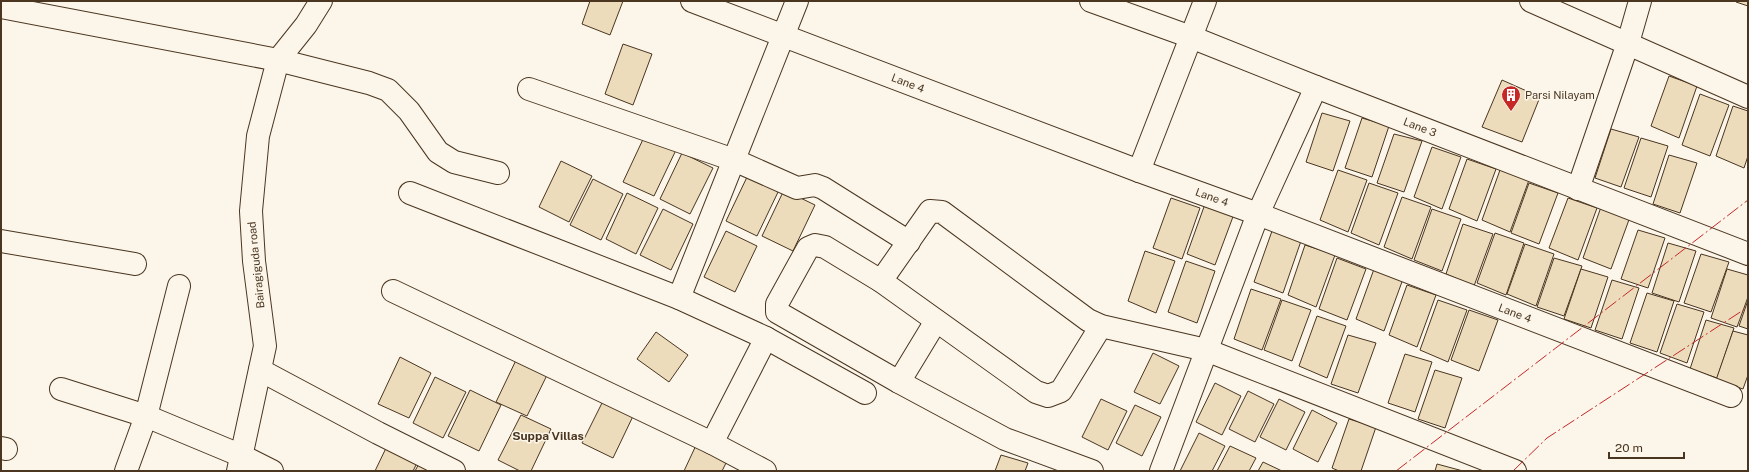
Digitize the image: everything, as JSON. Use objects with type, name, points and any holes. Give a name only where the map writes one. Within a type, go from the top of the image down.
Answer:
[{"type":"street","name":"Bairagiguda road","points":[[240,463],[265,346],[254,261],[251,211],[258,136],[278,60],[306,25],[321,1]]},
{"type":"street","name":"Lane 4","points":[[692,1],[1139,171],[1258,214],[1731,396]]},
{"type":"street","points":[[679,298],[797,1]]},
{"type":"street","name":"Lane 3","points":[[1091,1],[1192,37],[1316,87],[1748,254]]},
{"type":"street","points":[[1139,171],[1205,1]]},
{"type":"street","points":[[1531,1],[1748,97]]},
{"type":"street","points":[[1578,189],[1628,43],[1640,1]]},
{"type":"street","points":[[1,7],[278,60],[368,83],[388,90],[410,111],[438,152],[454,162],[498,173]]},
{"type":"street","points":[[1161,471],[1258,214],[1316,87]]},
{"type":"street","points":[[529,89],[734,160],[797,188],[815,185],[823,188],[909,242]]},
{"type":"street","points":[[410,193],[679,298],[766,338],[865,393]]},
{"type":"street","points":[[881,281],[930,211],[942,212],[1088,320],[1101,326],[1206,350],[1515,471]]},
{"type":"street","points":[[1,241],[135,264]]},
{"type":"street","points":[[1092,471],[1005,439],[898,382],[777,312],[777,304],[808,248],[815,245],[825,247],[881,281],[1036,392],[1048,396],[1061,391],[1101,326]]},
{"type":"street","points":[[126,471],[146,416],[179,286]]},
{"type":"street","points":[[393,291],[712,443],[765,471]]},
{"type":"street","points":[[898,382],[936,321]]},
{"type":"street","points":[[712,443],[766,338]]},
{"type":"street","points":[[260,370],[378,434],[454,471]]},
{"type":"street","points":[[61,389],[146,416],[240,463],[272,471]]},
{"type":"building","points":[[590,1],[623,1],[610,35],[582,24]]},
{"type":"building","points":[[1737,1],[1748,1],[1748,6],[1736,2]]},
{"type":"building","points":[[623,44],[652,54],[633,105],[605,94]]},
{"type":"building","points":[[1669,76],[1697,86],[1679,138],[1651,126]]},
{"type":"building","name":"Parsi Nilayam","points":[[1502,80],[1540,97],[1522,142],[1482,127]]},
{"type":"building","points":[[1700,94],[1729,105],[1710,156],[1682,145]]},
{"type":"building","points":[[1733,106],[1748,111],[1748,156],[1744,168],[1716,156]]},
{"type":"building","points":[[1322,113],[1350,121],[1333,171],[1306,162]]},
{"type":"building","points":[[1362,118],[1389,126],[1372,177],[1345,168]]},
{"type":"building","points":[[1611,129],[1639,137],[1621,187],[1595,178]]},
{"type":"building","points":[[1394,134],[1422,141],[1404,192],[1377,183]]},
{"type":"building","points":[[645,135],[676,150],[654,196],[623,182]]},
{"type":"building","points":[[1641,138],[1668,146],[1651,197],[1624,188]]},
{"type":"building","points":[[1432,147],[1461,157],[1442,209],[1414,197]]},
{"type":"building","points":[[682,153],[713,168],[690,214],[660,199]]},
{"type":"building","points":[[1669,155],[1697,163],[1680,213],[1653,204]]},
{"type":"building","points":[[1467,159],[1496,169],[1477,221],[1449,209]]},
{"type":"building","points":[[561,161],[592,176],[569,222],[539,207]]},
{"type":"building","points":[[1338,170],[1367,180],[1348,232],[1320,220]]},
{"type":"building","points":[[1500,170],[1529,180],[1510,232],[1482,220]]},
{"type":"building","points":[[748,175],[779,190],[757,236],[726,221]]},
{"type":"building","points":[[593,179],[623,194],[601,240],[570,225]]},
{"type":"building","points":[[1369,183],[1398,193],[1379,245],[1351,233]]},
{"type":"building","points":[[1529,183],[1558,193],[1539,244],[1511,233]]},
{"type":"building","points":[[784,190],[815,205],[793,251],[762,236]]},
{"type":"building","points":[[627,193],[658,208],[636,254],[606,239]]},
{"type":"building","points":[[1402,197],[1431,207],[1412,259],[1384,247]]},
{"type":"building","points":[[1171,198],[1200,208],[1182,259],[1153,248]]},
{"type":"building","points":[[1568,198],[1597,208],[1578,260],[1549,248]]},
{"type":"building","points":[[1205,204],[1234,214],[1215,265],[1187,254]]},
{"type":"building","points":[[1601,207],[1630,217],[1611,269],[1583,258]]},
{"type":"building","points":[[663,209],[693,224],[671,270],[640,255]]},
{"type":"building","points":[[1432,209],[1461,219],[1442,271],[1414,260]]},
{"type":"building","points":[[1463,224],[1493,234],[1474,286],[1446,274]]},
{"type":"building","points":[[1638,230],[1665,238],[1648,288],[1621,279]]},
{"type":"building","points":[[726,231],[757,246],[735,292],[704,277]]},
{"type":"building","points":[[1272,231],[1301,241],[1283,293],[1254,282]]},
{"type":"building","points":[[1495,233],[1524,243],[1506,295],[1477,283]]},
{"type":"building","points":[[1668,243],[1696,251],[1679,302],[1652,293]]},
{"type":"building","points":[[1525,244],[1554,254],[1536,306],[1507,294]]},
{"type":"building","points":[[1305,245],[1335,255],[1316,307],[1288,295]]},
{"type":"building","points":[[1145,251],[1175,261],[1156,313],[1128,301]]},
{"type":"building","points":[[1701,254],[1729,262],[1711,312],[1684,303]]},
{"type":"building","points":[[1337,258],[1366,269],[1347,320],[1319,309]]},
{"type":"building","points":[[1554,258],[1582,266],[1564,316],[1537,307]]},
{"type":"building","points":[[1186,261],[1215,271],[1197,323],[1168,312]]},
{"type":"building","points":[[1374,269],[1403,279],[1384,331],[1356,319]]},
{"type":"building","points":[[1581,269],[1608,277],[1591,328],[1564,319]]},
{"type":"building","points":[[1727,269],[1748,275],[1748,297],[1737,327],[1711,318]]},
{"type":"building","points":[[1612,280],[1639,288],[1622,339],[1595,330]]},
{"type":"building","points":[[1407,285],[1436,295],[1417,347],[1389,335]]},
{"type":"building","points":[[1251,289],[1281,299],[1262,350],[1234,339]]},
{"type":"building","points":[[1647,293],[1674,301],[1657,352],[1630,343]]},
{"type":"building","points":[[1282,300],[1311,310],[1292,361],[1264,350]]},
{"type":"building","points":[[1438,300],[1467,310],[1448,362],[1420,350]]},
{"type":"building","points":[[1748,300],[1748,329],[1739,326]]},
{"type":"building","points":[[1677,304],[1704,312],[1687,363],[1660,353]]},
{"type":"building","points":[[1469,310],[1498,320],[1479,371],[1451,360]]},
{"type":"building","points":[[1317,316],[1346,326],[1327,378],[1299,366]]},
{"type":"building","points":[[1706,320],[1734,328],[1717,378],[1690,369]]},
{"type":"building","points":[[1733,331],[1748,335],[1748,375],[1743,389],[1716,380]]},
{"type":"building","points":[[656,332],[688,355],[669,382],[637,359]]},
{"type":"building","points":[[1348,335],[1376,343],[1358,393],[1331,384]]},
{"type":"building","points":[[1153,353],[1179,366],[1160,404],[1134,392]]},
{"type":"building","points":[[1405,354],[1432,362],[1415,412],[1388,403]]},
{"type":"building","points":[[518,356],[549,371],[527,416],[496,402]]},
{"type":"building","points":[[400,357],[431,373],[409,418],[378,404]]},
{"type":"building","points":[[1435,370],[1462,378],[1445,428],[1418,419]]},
{"type":"building","points":[[435,377],[466,392],[443,438],[413,423]]},
{"type":"building","points":[[1215,383],[1241,396],[1222,435],[1196,422]]},
{"type":"building","points":[[470,390],[501,405],[479,451],[448,436]]},
{"type":"building","points":[[1248,391],[1274,404],[1255,442],[1229,429]]},
{"type":"building","points":[[605,397],[635,412],[613,458],[582,443]]},
{"type":"building","points":[[1101,399],[1127,411],[1108,450],[1082,437]]},
{"type":"building","points":[[1279,399],[1305,412],[1286,450],[1260,437]]},
{"type":"building","points":[[1135,405],[1161,417],[1142,456],[1116,443]]},
{"type":"building","points":[[1312,410],[1337,423],[1318,462],[1293,449]]},
{"type":"building","points":[[521,415],[551,429],[531,471],[520,471],[498,460]]},
{"type":"building","points":[[1349,419],[1376,427],[1361,471],[1339,471],[1332,468]]},
{"type":"building","points":[[1199,433],[1225,446],[1212,471],[1180,471]]},
{"type":"building","points":[[698,441],[729,457],[722,471],[684,471]]},
{"type":"building","points":[[387,446],[418,461],[413,471],[375,471]]},
{"type":"building","points":[[1230,446],[1256,458],[1249,471],[1217,471]]},
{"type":"building","points":[[1001,455],[1028,463],[1025,471],[995,471]]},
{"type":"building","points":[[422,458],[449,471],[415,471]]},
{"type":"building","points":[[1263,462],[1282,471],[1258,471]]},
{"type":"building","points":[[1437,464],[1463,471],[1435,471]]},
{"type":"power","points":[[1396,471],[1748,200]]},
{"type":"power","points":[[1513,471],[1547,438],[1748,307]]},
{"type":"place","name":"Parsi Nilayam","points":[[1511,112]]},
{"type":"district","name":"Suppa Villas","points":[[548,436]]}]
